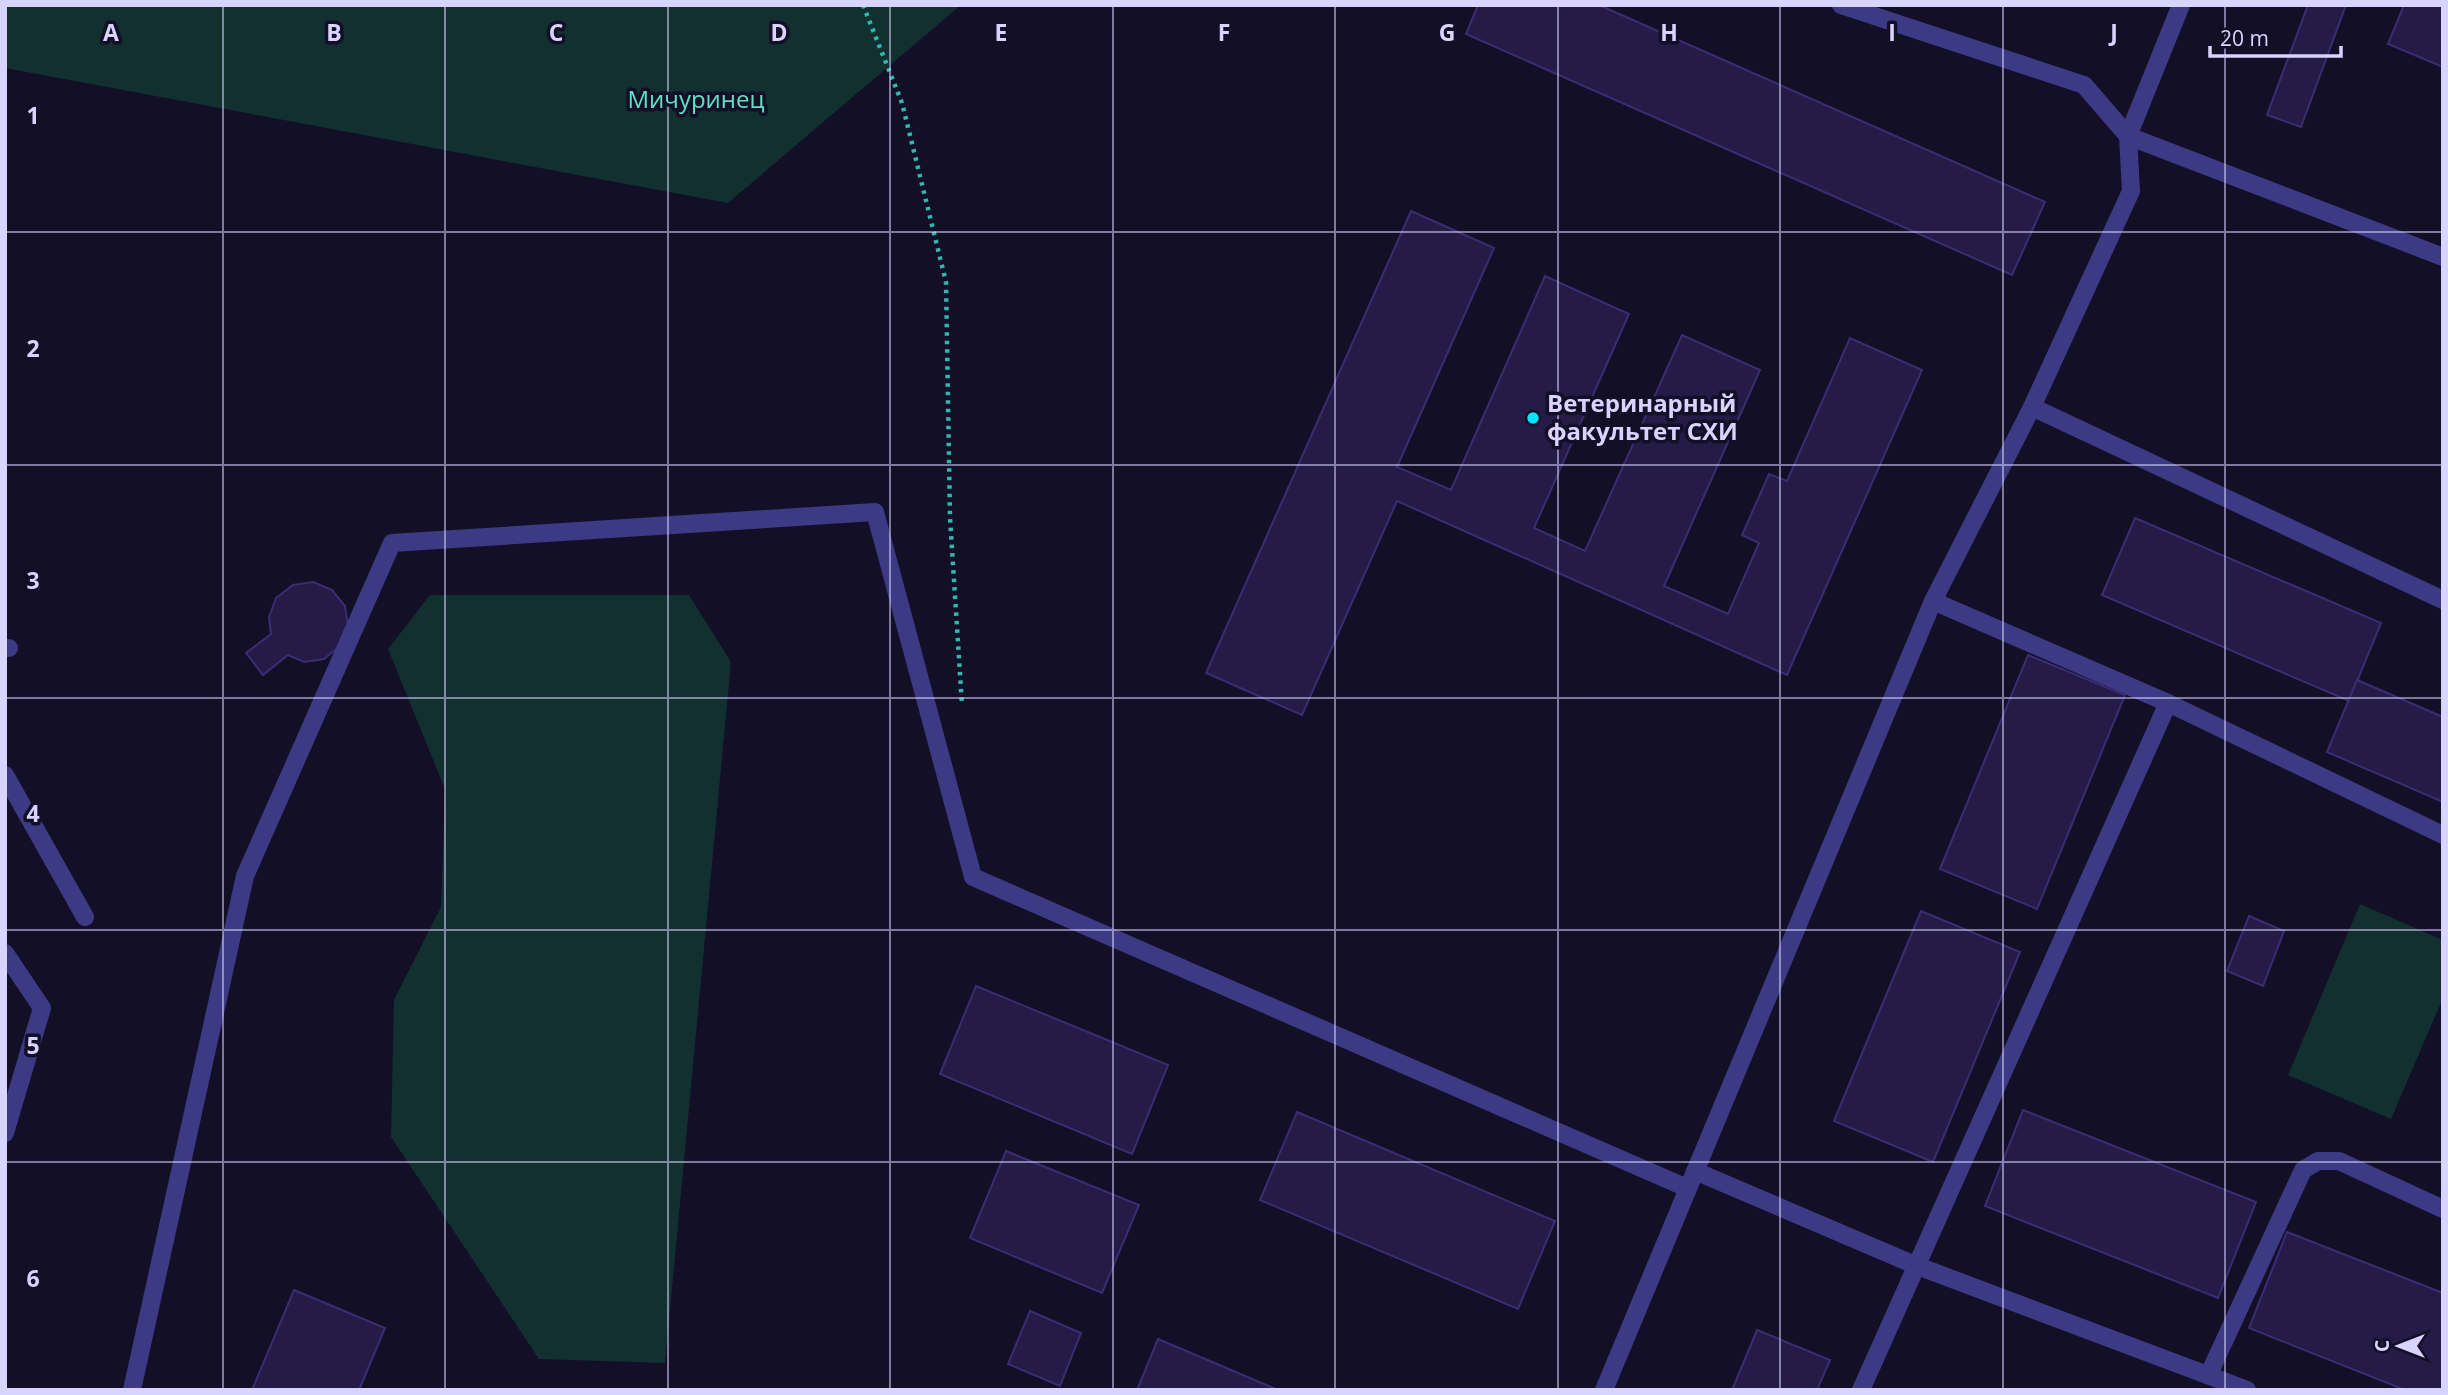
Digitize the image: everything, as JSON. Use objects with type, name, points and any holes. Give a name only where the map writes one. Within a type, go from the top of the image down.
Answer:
[{"type":"lane","points":[[1840,5],[2084,85],[2129,136],[2443,257]]},
{"type":"lane","points":[[1604,1390],[1933,601],[2032,407],[2131,191],[2129,136],[2181,5]]},
{"type":"lane","points":[[2032,407],[2443,600]]},
{"type":"lane","points":[[132,1390],[245,876],[392,543],[875,512],[973,877],[1688,1188]]},
{"type":"lane","points":[[1933,601],[2168,703],[2443,835]]},
{"type":"lane","points":[[1861,1390],[2168,703]]},
{"type":"lane","points":[[5,775],[85,917]]},
{"type":"lane","points":[[5,953],[42,1008],[13,1075],[5,1133]]},
{"type":"lane","points":[[2209,1374],[2303,1170],[2318,1161],[2339,1161],[2443,1209]]},
{"type":"lane","points":[[1695,1171],[1915,1265],[2247,1390]]},
{"type":"path","points":[[863,5],[902,103],[946,282],[950,518],[963,711]]},
{"type":"green space","name":"Мичуринец","points":[[5,5],[961,5],[728,203],[5,68]]},
{"type":"green space","points":[[430,595],[689,595],[731,662],[665,1363],[539,1359],[391,1137],[394,1000],[441,907],[445,789],[388,649]]},
{"type":"green space","points":[[2360,904],[2443,940],[2443,998],[2391,1119],[2288,1075]]},
{"type":"building","points":[[1478,5],[1599,5],[2045,202],[2012,275],[1466,34]]},
{"type":"building","points":[[2308,5],[2346,5],[2301,127],[2267,115]]},
{"type":"building","points":[[2404,5],[2443,5],[2443,67],[2388,44]]},
{"type":"building","name":"Ветеринарный факультет СХИ","points":[[1411,211],[1494,248],[1397,467],[1451,490],[1545,276],[1629,314],[1534,528],[1585,551],[1682,335],[1760,370],[1664,586],[1728,614],[1759,543],[1742,535],[1769,474],[1787,481],[1850,338],[1922,370],[1787,675],[1397,501],[1302,715],[1206,673]]},
{"type":"building","points":[[2135,518],[2381,623],[2349,701],[2102,595]]},
{"type":"building","points":[[313,582],[332,590],[345,606],[348,627],[340,646],[324,659],[304,662],[288,655],[263,675],[246,653],[271,634],[269,617],[276,598],[293,585]]},
{"type":"building","points":[[2028,655],[2125,695],[2037,909],[1940,869]]},
{"type":"building","points":[[2357,680],[2443,717],[2443,802],[2327,752]]},
{"type":"building","points":[[1921,911],[2020,952],[1933,1162],[1834,1121]]},
{"type":"building","points":[[2249,916],[2284,931],[2263,986],[2227,971]]},
{"type":"building","points":[[976,986],[1168,1065],[1132,1154],[940,1074]]},
{"type":"building","points":[[2023,1110],[2256,1202],[2218,1298],[1985,1206]]},
{"type":"building","points":[[1297,1112],[1555,1221],[1518,1309],[1260,1200]]},
{"type":"building","points":[[1006,1151],[1139,1205],[1102,1293],[970,1238]]},
{"type":"building","points":[[2287,1232],[2443,1293],[2443,1390],[2405,1390],[2249,1328]]},
{"type":"building","points":[[294,1290],[385,1328],[359,1390],[252,1390]]},
{"type":"building","points":[[1030,1311],[1081,1333],[1060,1386],[1008,1364]]},
{"type":"building","points":[[1757,1330],[1830,1360],[1817,1390],[1732,1390]]},
{"type":"building","points":[[1158,1339],[1278,1390],[1137,1390]]},
{"type":"place","name":"Ветеринарный факультет СХИ","points":[[1533,418]]}]
